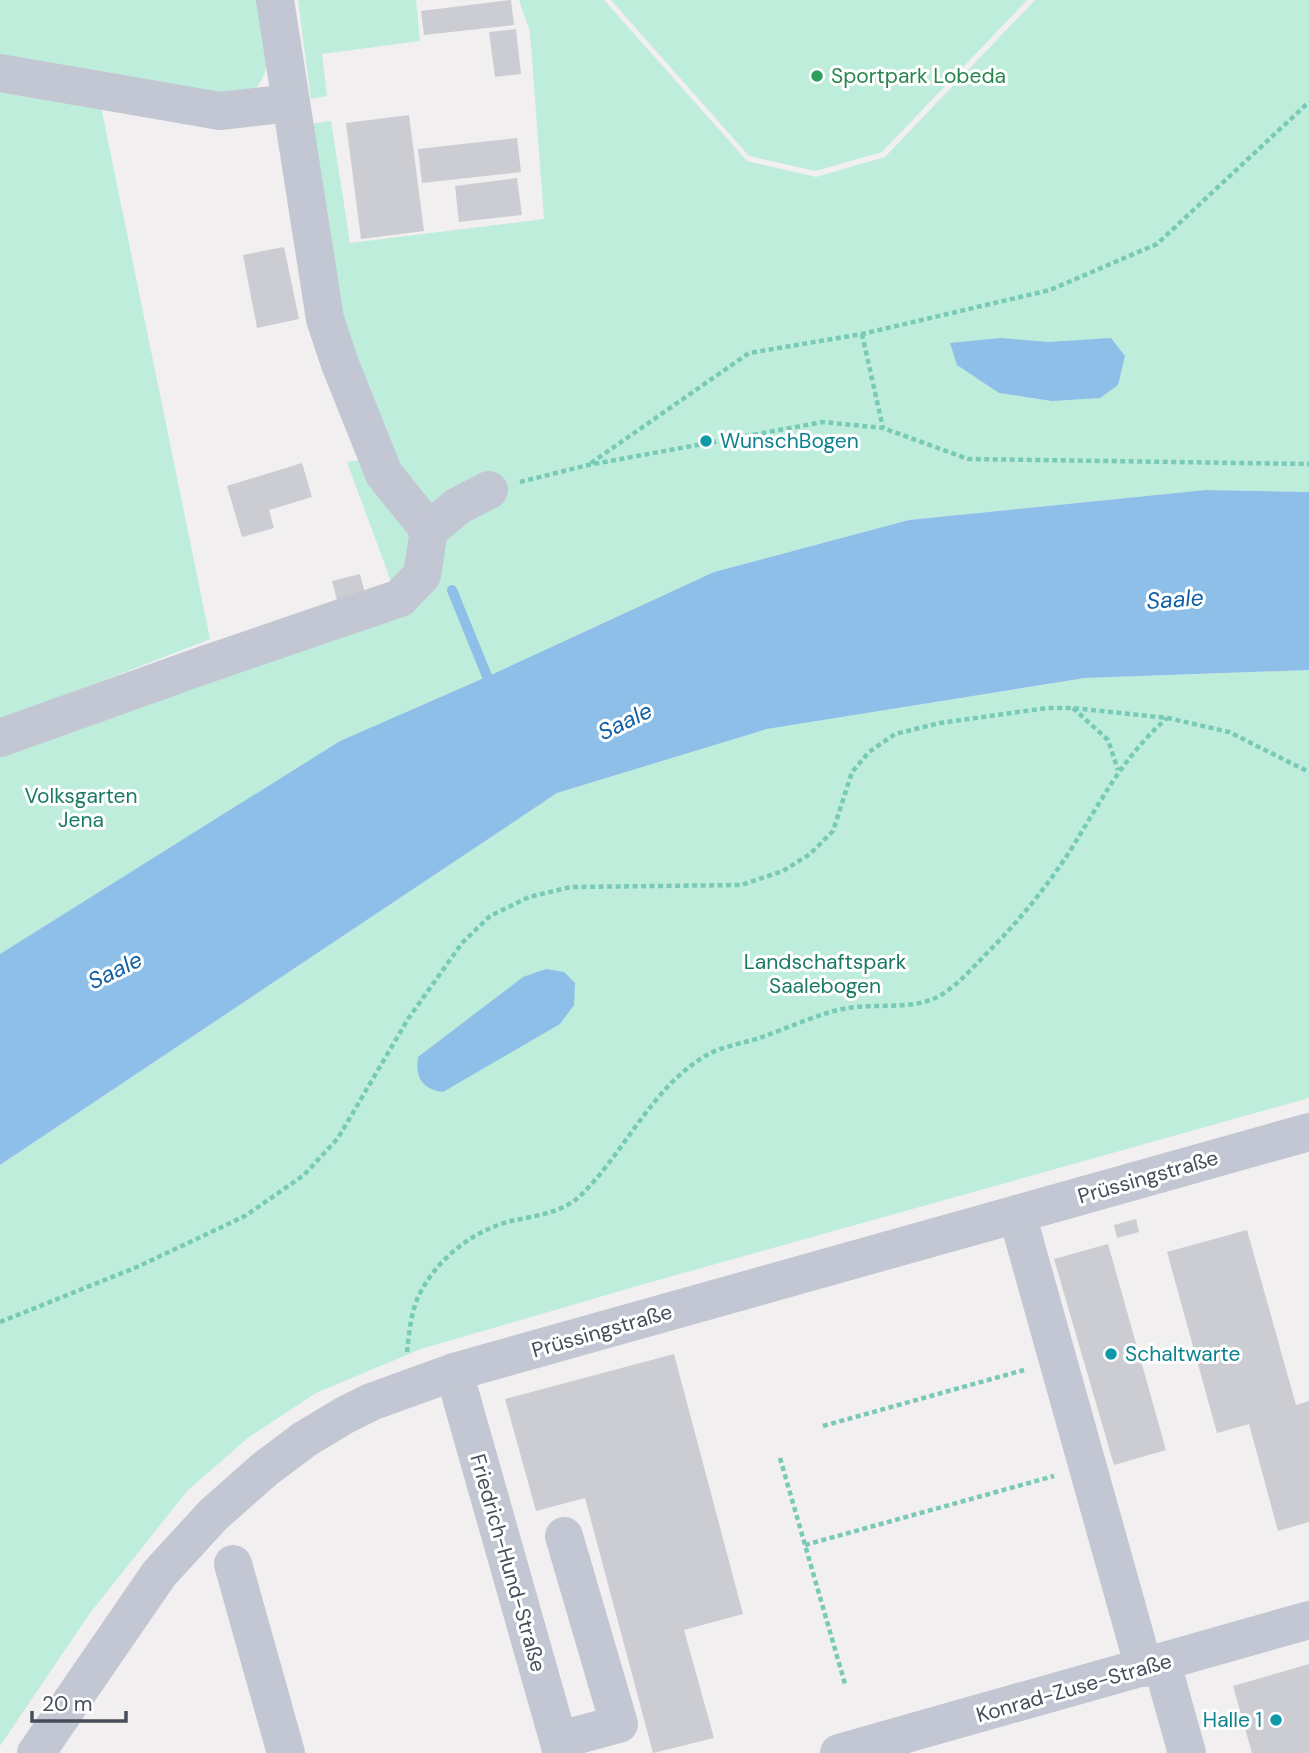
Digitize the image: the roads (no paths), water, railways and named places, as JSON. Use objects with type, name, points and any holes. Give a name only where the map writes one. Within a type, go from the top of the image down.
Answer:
[{"type":"street","points":[[275,0],[325,319],[384,474],[429,530]]},
{"type":"street","points":[[0,73],[220,111],[291,103]]},
{"type":"street","points":[[0,738],[400,598],[422,575],[429,530],[458,506],[489,490]]},
{"type":"street","name":"Prüssingstraße","points":[[36,1753],[159,1574],[213,1516],[265,1469],[306,1439],[371,1402],[454,1372],[1309,1132]]},
{"type":"street","points":[[1017,1214],[1089,1466],[1153,1666],[1187,1753]]},
{"type":"street","name":"Friedrich-Hund-Straße","points":[[454,1372],[560,1747]]},
{"type":"street","points":[[560,1747],[620,1724],[564,1536]]},
{"type":"street","points":[[233,1564],[286,1753]]},
{"type":"street","name":"Konrad-Zuse-Straße","points":[[839,1753],[1309,1620]]},
{"type":"water","points":[[1001,338],[1048,342],[1111,338],[1125,356],[1118,385],[1100,398],[1052,401],[999,393],[957,365],[950,343]]},
{"type":"water","name":"Saale","points":[[1205,490],[1309,492],[1309,670],[1085,678],[767,729],[557,793],[0,1165],[0,954],[340,741],[714,572],[909,520]]},
{"type":"water","points":[[546,969],[564,972],[575,983],[574,1005],[560,1024],[443,1092],[425,1085],[419,1077],[418,1057],[523,977]]},
{"type":"waterway","points":[[452,590],[491,686]]},
{"type":"place","name":"Sportpark Lobeda","points":[[817,76]]},
{"type":"place","name":"WunschBogen","points":[[706,441]]},
{"type":"place","name":"Schaltwarte","points":[[1111,1354]]},
{"type":"place","name":"Halle 1","points":[[1276,1720]]},
{"type":"park label","name":"Volksgarten Jena","points":[[81,808]]},
{"type":"park label","name":"Landschaftspark Saalebogen","points":[[825,974]]}]
